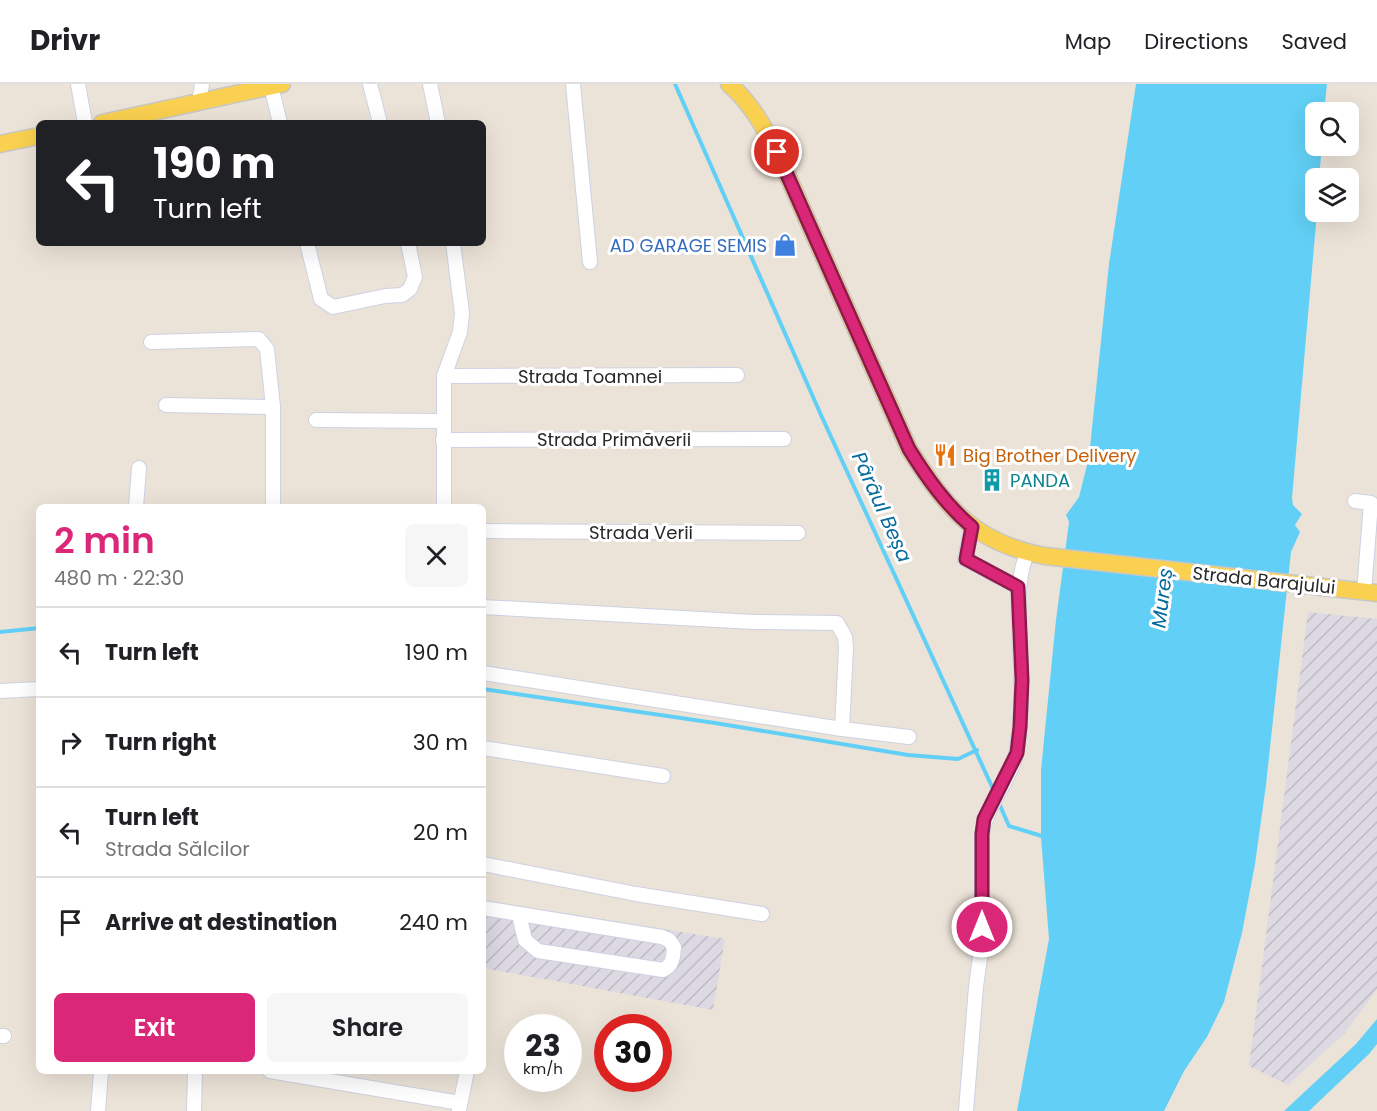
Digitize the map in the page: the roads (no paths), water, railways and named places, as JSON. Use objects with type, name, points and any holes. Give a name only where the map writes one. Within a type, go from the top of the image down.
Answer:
[{"type":"main road","name":"Strada Barajului","points":[[729,84],[759,119],[777,152],[909,449],[931,484],[957,515],[972,527],[988,538],[1027,553],[1045,556],[1371,592]]},
{"type":"main road","points":[[116,120],[277,85]]},
{"type":"main road","points":[[0,144],[36,137]]},
{"type":"street","points":[[78,84],[84,120]]},
{"type":"street","points":[[199,102],[202,84]]},
{"type":"street","points":[[370,84],[379,120]]},
{"type":"street","points":[[430,84],[437,120]]},
{"type":"street","points":[[573,84],[590,262]]},
{"type":"street","points":[[277,85],[280,120]]},
{"type":"street","points":[[308,246],[321,299],[333,307],[385,296],[402,295],[410,289],[415,277],[409,246]]},
{"type":"street","points":[[444,504],[444,376],[460,332],[462,314],[453,246]]},
{"type":"street","points":[[151,342],[259,339],[265,344],[273,407],[273,504]]},
{"type":"street","name":"Strada Toamnei","points":[[444,376],[737,375]]},
{"type":"street","points":[[166,405],[273,407]]},
{"type":"street","points":[[316,420],[443,421]]},
{"type":"street","name":"Strada Primăverii","points":[[443,440],[784,439]]},
{"type":"street","points":[[136,504],[139,468]]},
{"type":"street","points":[[1355,501],[1371,503],[1371,592]]},
{"type":"street","points":[[972,527],[966,559],[1018,587]]},
{"type":"street","name":"Strada Verii","points":[[486,531],[798,533]]},
{"type":"street","points":[[966,1111],[982,942],[982,834],[984,819],[1017,753],[1022,680],[1018,587],[1021,568],[1027,553]]},
{"type":"street","points":[[486,607],[754,622],[837,622],[845,637],[846,648],[842,729]]},
{"type":"street","points":[[486,673],[842,729],[909,737]]},
{"type":"street","points":[[0,692],[36,689]]},
{"type":"street","points":[[486,748],[663,776]]},
{"type":"street","points":[[486,865],[636,894],[762,914]]},
{"type":"street","points":[[486,910],[662,937],[669,940],[674,947],[673,961],[670,967],[663,970],[538,951],[525,940],[519,915]]},
{"type":"street","points":[[98,1111],[101,1074]]},
{"type":"street","points":[[194,1111],[195,1074]]},
{"type":"street","points":[[286,1074],[459,1107],[466,1074]]},
{"type":"water","name":"Mureș","points":[[1136,84],[1327,84],[1325,102],[1305,102],[1305,156],[1321,156],[1320,168],[1305,168],[1305,222],[1316,222],[1292,498],[1293,505],[1302,514],[1295,525],[1300,532],[1291,552],[1266,785],[1255,864],[1242,933],[1224,1002],[1207,1037],[1184,1071],[1164,1111],[1017,1111],[1049,939],[1041,837],[1041,770],[1056,620],[1069,522],[1066,515],[1079,497],[1089,457],[1109,264]]},
{"type":"water","points":[[1377,1019],[1377,1044],[1369,1054],[1309,1111],[1284,1111],[1356,1044]]},
{"type":"waterway","name":"Pârâul Beșa","points":[[675,84],[821,415],[994,791]]},
{"type":"waterway","points":[[0,632],[36,628]]},
{"type":"waterway","points":[[486,689],[715,723],[908,755],[958,759],[977,750]]},
{"type":"waterway","name":"Pârâul Beșa","points":[[998,801],[1009,826],[1045,837]]},
{"type":"place","name":"AD GARAGE SEMIS","points":[[785,245]]},
{"type":"place","name":"Big Brother Delivery","points":[[945,455]]},
{"type":"place","name":"PANDA","points":[[992,480]]}]
